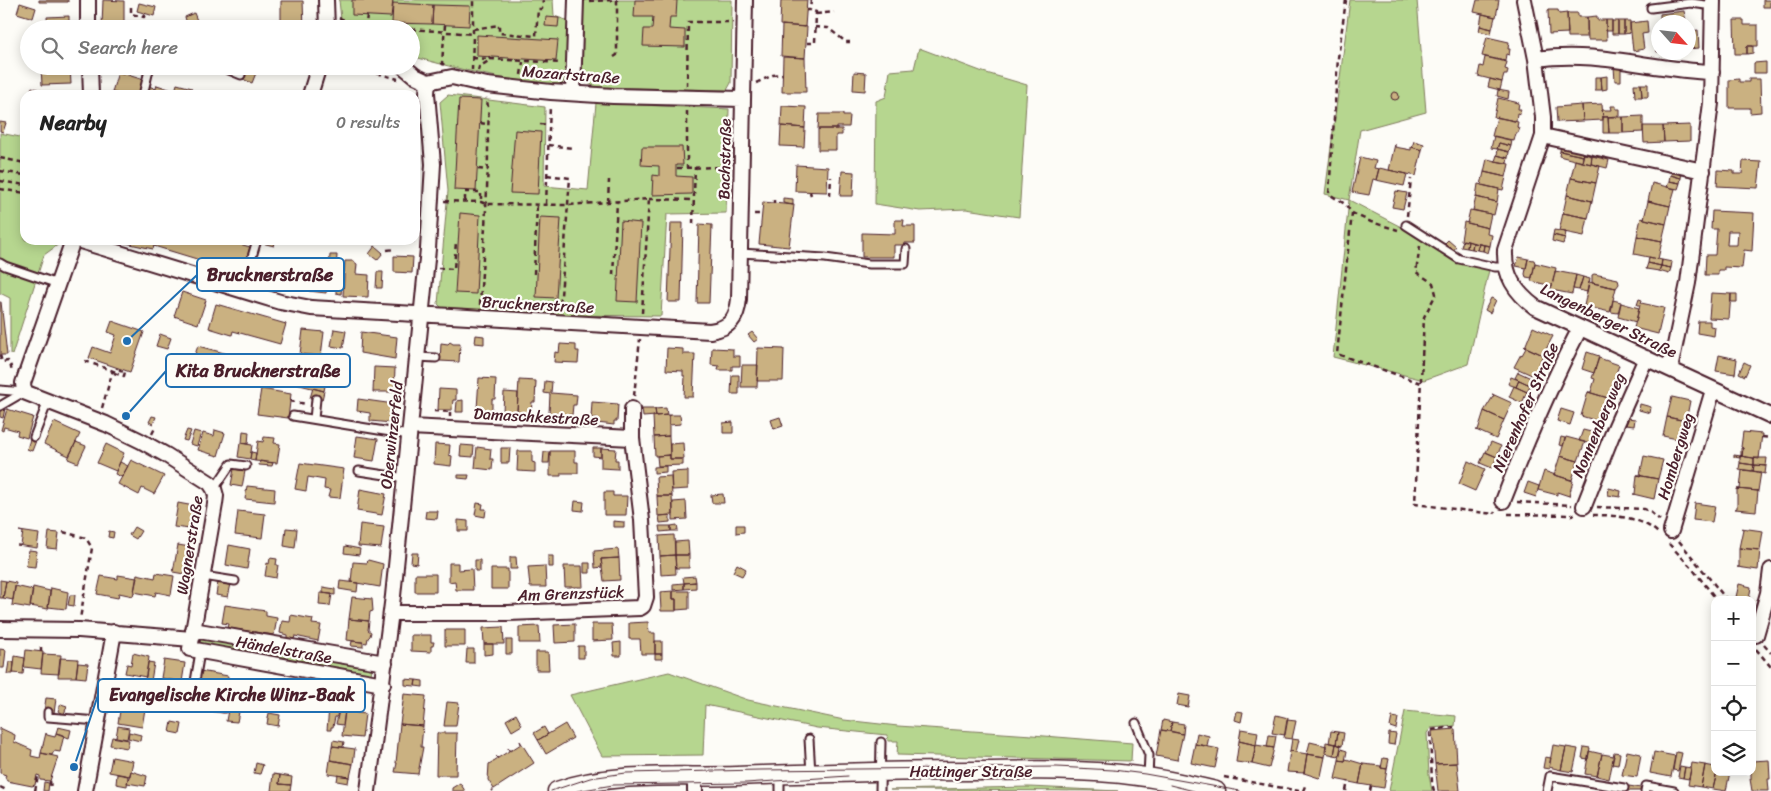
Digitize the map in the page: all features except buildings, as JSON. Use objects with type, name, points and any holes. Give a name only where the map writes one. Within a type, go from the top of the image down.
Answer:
[{"type":"street","points":[[88,0],[88,20]]},
{"type":"street","name":"Bachstraße","points":[[734,318],[738,304],[740,253],[745,0]]},
{"type":"street","name":"Langenberger Straße","points":[[1524,0],[1536,59],[1543,118],[1543,136],[1505,250],[1506,267],[1515,289],[1535,306],[1771,416]]},
{"type":"street","points":[[573,93],[575,64],[581,35],[576,1]]},
{"type":"street","points":[[1670,369],[1688,283],[1711,103],[1713,3]]},
{"type":"street","points":[[327,7],[327,20]]},
{"type":"street","points":[[1536,59],[1591,57],[1712,72]]},
{"type":"street","points":[[90,75],[91,90]]},
{"type":"street","points":[[312,90],[317,75]]},
{"type":"street","points":[[411,75],[428,82]]},
{"type":"street","name":"Mozartstraße","points":[[428,82],[452,77],[488,85],[551,92],[686,97],[743,94]]},
{"type":"street","name":"Oberwinzerfeld","points":[[368,791],[391,612],[427,267],[432,157],[427,93],[428,82]]},
{"type":"street","points":[[1543,136],[1703,171]]},
{"type":"street","points":[[24,392],[23,383],[59,288],[72,245]]},
{"type":"street","name":"Brucknerstraße","points":[[94,245],[280,302],[311,308],[710,331],[722,329],[734,318]]},
{"type":"street","name":"Nierenhofer Straße","points":[[1503,501],[1546,397],[1580,328]]},
{"type":"street","name":"Nonnenbergweg","points":[[1586,512],[1612,435],[1646,358]]},
{"type":"street","name":"Hombergweg","points":[[1667,537],[1713,390]]},
{"type":"street","name":"Wagnerstraße","points":[[24,392],[106,424],[141,441],[204,478],[214,489],[215,504],[192,634]]},
{"type":"street","points":[[632,410],[632,438]]},
{"type":"street","name":"Damaschkestraße","points":[[410,431],[632,438]]},
{"type":"street","name":"Am Grenzstück","points":[[391,612],[515,613],[640,608],[643,606],[646,597],[642,520],[632,438]]},
{"type":"street","points":[[1756,639],[1768,593],[1771,570]]},
{"type":"street","name":"Händelstraße","points":[[0,629],[192,634],[385,663]]},
{"type":"street","points":[[85,791],[114,632]]},
{"type":"street","points":[[192,634],[190,649],[200,652]]},
{"type":"street","name":"Händelstraße","points":[[200,652],[382,684]]},
{"type":"street","name":"Hattinger Straße","points":[[557,791],[579,788],[616,778],[695,784],[780,783],[811,774],[881,771],[1082,771],[1148,777],[1216,791]]},
{"type":"lane","points":[[1651,8],[1713,3]]},
{"type":"lane","points":[[144,90],[148,75]]},
{"type":"lane","points":[[1409,226],[1459,259],[1495,268],[1506,267]]},
{"type":"lane","points":[[242,290],[256,245]]},
{"type":"lane","points":[[740,253],[825,258],[869,264],[905,264],[906,249]]},
{"type":"lane","points":[[0,263],[59,288]]},
{"type":"lane","points":[[417,357],[436,358]]},
{"type":"lane","points":[[0,390],[24,392]]},
{"type":"lane","points":[[0,406],[24,392]]},
{"type":"lane","points":[[34,437],[48,401]]},
{"type":"lane","points":[[314,420],[316,402]]},
{"type":"lane","points":[[293,416],[410,431]]},
{"type":"lane","points":[[214,489],[231,464],[246,466]]},
{"type":"lane","points":[[359,471],[405,478]]},
{"type":"lane","points":[[203,576],[236,581]]},
{"type":"lane","points":[[200,652],[192,699],[196,704],[224,708]]},
{"type":"lane","points":[[48,712],[48,717],[98,720]]},
{"type":"lane","points":[[1136,723],[1149,755],[1148,777]]},
{"type":"lane","points":[[809,740],[811,774]]},
{"type":"lane","points":[[880,791],[881,742]]},
{"type":"lane","points":[[1547,791],[1550,776],[1624,788]]},
{"type":"lane","points":[[1645,791],[1646,786],[1674,791]]},
{"type":"path","points":[[471,81],[473,0]]},
{"type":"path","points":[[473,29],[499,25],[498,33],[536,36],[538,9],[542,9],[543,0]]},
{"type":"path","points":[[576,1],[617,0],[617,55],[614,57]]},
{"type":"path","points":[[810,10],[811,0]]},
{"type":"path","points":[[1346,0],[1338,58],[1329,194],[1345,204],[1352,213],[1371,222],[1407,232],[1409,226],[1411,179]]},
{"type":"path","points":[[131,7],[131,14],[144,17],[145,13]]},
{"type":"path","points":[[327,7],[351,20]]},
{"type":"path","points":[[806,10],[816,12],[816,14],[834,12]]},
{"type":"path","points":[[807,42],[815,43],[816,14]]},
{"type":"path","points":[[366,20],[367,16]]},
{"type":"path","points":[[687,168],[688,22],[744,23]]},
{"type":"path","points":[[445,25],[442,63],[452,77]]},
{"type":"path","points":[[816,27],[828,28],[846,42],[850,42]]},
{"type":"path","points":[[420,30],[473,34]]},
{"type":"path","points":[[472,58],[575,64]]},
{"type":"path","points":[[471,81],[479,67],[490,58]]},
{"type":"path","points":[[743,94],[773,75],[783,74]]},
{"type":"path","points":[[480,303],[488,170],[489,109],[486,97],[488,85]]},
{"type":"path","points":[[546,204],[551,92]]},
{"type":"path","points":[[480,123],[488,124]]},
{"type":"path","points":[[540,124],[549,125]]},
{"type":"path","points":[[548,145],[572,148]]},
{"type":"path","points":[[0,158],[20,163]]},
{"type":"path","points":[[693,224],[695,167]]},
{"type":"path","points":[[677,168],[741,167]]},
{"type":"path","points":[[478,169],[488,170]]},
{"type":"path","points":[[0,171],[20,175]]},
{"type":"path","points":[[547,175],[570,178],[561,301]]},
{"type":"path","points":[[830,196],[831,177]]},
{"type":"path","points":[[608,202],[609,180]]},
{"type":"path","points":[[0,181],[20,184]]},
{"type":"path","points":[[690,196],[692,196],[694,188]]},
{"type":"path","points":[[0,189],[20,192]]},
{"type":"path","points":[[465,201],[465,192],[481,192],[481,202]]},
{"type":"path","points":[[431,201],[568,205],[649,199],[694,200]]},
{"type":"path","points":[[643,308],[649,199]]},
{"type":"path","points":[[613,276],[617,201]]},
{"type":"path","points":[[534,274],[537,204]]},
{"type":"path","points":[[1352,213],[1337,354],[1421,383]]},
{"type":"path","points":[[1422,235],[1416,272],[1433,283],[1436,294],[1424,317],[1415,504],[1494,514],[1649,511],[1714,596]]},
{"type":"path","points":[[427,267],[454,269],[456,241]]},
{"type":"path","points":[[640,245],[646,245]]},
{"type":"path","points":[[387,250],[395,249]]},
{"type":"path","points":[[638,286],[644,286]]},
{"type":"path","points":[[632,410],[641,327]]},
{"type":"path","points":[[0,355],[2,362],[8,361]]},
{"type":"path","points":[[85,361],[124,376],[124,372],[119,369],[116,372],[112,371]]},
{"type":"path","points":[[101,410],[112,371]]},
{"type":"path","points":[[290,402],[316,402]]},
{"type":"path","points":[[434,412],[450,412],[450,410]]},
{"type":"path","points":[[1762,437],[1771,438]]},
{"type":"path","points":[[1494,514],[1503,501],[1611,515],[1641,521],[1667,537],[1723,596]]},
{"type":"path","points":[[63,532],[86,538],[92,548],[78,630]]},
{"type":"path","points":[[1756,639],[1771,653]]},
{"type":"path","points":[[1756,639],[1771,667]]},
{"type":"path","points":[[1434,791],[1430,730],[1454,727]]},
{"type":"path","points":[[35,791],[38,776]]},
{"type":"path","points":[[1232,778],[1299,791]]},
{"type":"path","points":[[50,781],[50,789]]},
{"type":"path","points":[[1346,791],[1348,782]]},
{"type":"path","points":[[1303,791],[1305,786]]},
{"type":"path","points":[[1370,791],[1371,786]]},
{"type":"path","points":[[0,787],[8,791]]},
{"type":"path","points":[[1279,789],[1290,791]]},
{"type":"green space","points":[[339,0],[553,0],[554,16],[566,20],[568,24],[566,77],[560,88],[485,75],[420,58],[420,20],[341,20]]},
{"type":"green space","points":[[583,0],[732,0],[731,83],[727,90],[596,87],[585,82],[582,73]]},
{"type":"green space","points":[[1350,0],[1417,0],[1426,112],[1360,130],[1349,200],[1325,194]]},
{"type":"green space","points":[[919,48],[983,72],[1027,85],[1019,217],[966,209],[920,211],[875,204],[876,101],[886,97],[890,71],[914,69]]},
{"type":"green space","points":[[448,95],[545,107],[544,186],[588,190],[596,103],[729,109],[726,213],[667,214],[661,316],[555,315],[443,309],[438,304],[448,191],[440,102]]},
{"type":"green space","points":[[0,133],[20,137],[20,245],[58,245],[44,255],[12,355],[10,354],[10,298],[0,293]]},
{"type":"green space","points":[[1349,200],[1405,229],[1460,263],[1489,270],[1468,364],[1424,380],[1333,357]]},
{"type":"green space","points":[[205,636],[369,664],[372,669],[371,674],[367,676],[200,644],[201,639]]},
{"type":"green space","points":[[669,672],[748,700],[844,720],[898,726],[1132,743],[1131,761],[897,755],[898,741],[888,741],[887,735],[817,728],[705,705],[703,755],[602,756],[570,695]]},
{"type":"green space","points":[[1405,711],[1456,716],[1455,726],[1431,728],[1427,733],[1429,775],[1432,791],[1389,791]]},
{"type":"green space","points":[[1029,787],[1118,791],[890,790]]},
{"type":"tram line","points":[[551,791],[590,778],[626,773],[1057,767],[1145,774],[1240,791]]},
{"type":"tram line","points":[[577,791],[613,785],[746,783],[848,776]]},
{"type":"tram line","points":[[1170,785],[1194,791]]},
{"type":"place","name":"Brucknerstraße","points":[[127,341]]},
{"type":"place","name":"Kita Brucknerstraße","points":[[126,416]]},
{"type":"place","name":"Evangelische Kirche Winz-Baak","points":[[74,767]]}]
